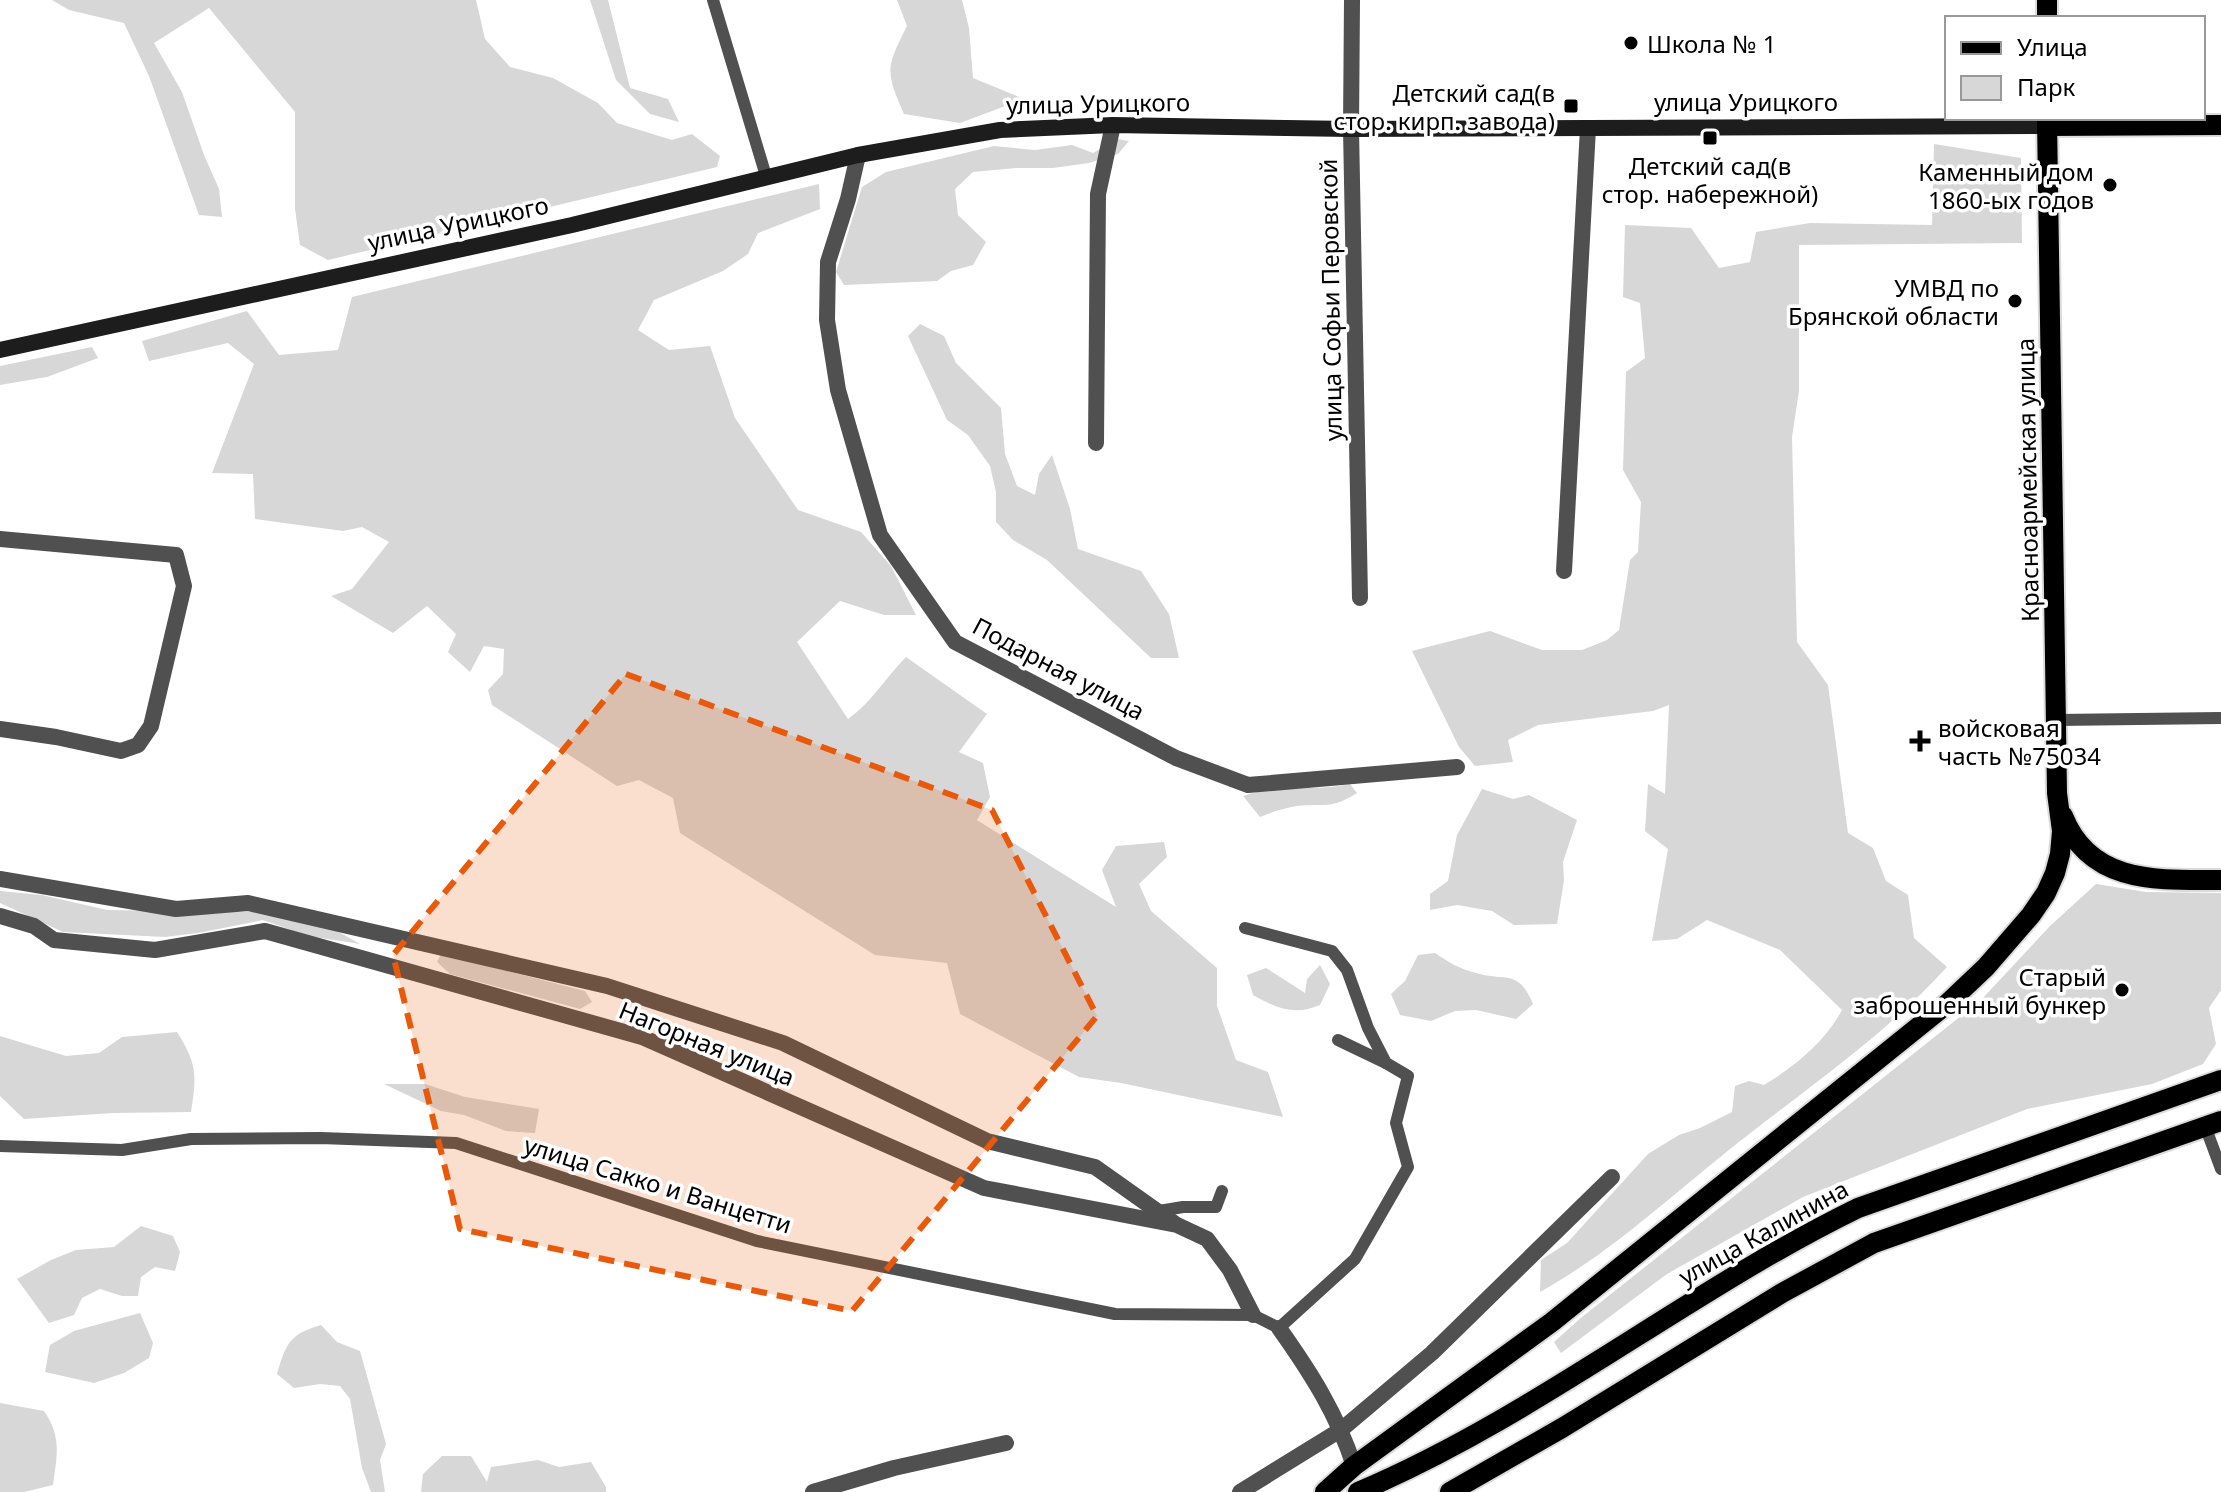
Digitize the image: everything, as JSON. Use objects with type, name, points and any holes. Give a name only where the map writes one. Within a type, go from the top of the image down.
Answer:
[{"type":"main road","name":"улица Урицкого","points":[[0,350],[572,225],[858,155],[1000,130],[1113,125],[1351,129],[2047,122],[2221,125]]},
{"type":"main road","name":"Красноармейская улица","points":[[2047,122],[2057,793]]},
{"type":"main road","points":[[2057,793],[2073,837],[2097,862],[2137,876],[2221,880]]},
{"type":"main road","points":[[1325,1492],[1354,1466],[1552,1322],[1948,1003],[1986,967],[2031,915],[2055,873],[2062,831],[2057,793]]},
{"type":"main road","name":"улица Калинина","points":[[1358,1492],[1457,1444],[1542,1395],[1707,1291],[1820,1226],[1858,1208],[2221,1080]]},
{"type":"main road","points":[[1450,1492],[1552,1434],[1727,1325],[1850,1255],[1905,1231],[2213,1124]]},
{"type":"street","name":"улица Софьи Перовской","points":[[1352,0],[1351,129],[1360,598]]},
{"type":"street","points":[[1096,443],[1098,194],[1113,125]]},
{"type":"street","points":[[1564,571],[1588,128]]},
{"type":"street","name":"Подарная улица","points":[[858,155],[828,262],[827,320],[838,390],[880,535],[955,642],[1176,758],[1248,785],[1457,767]]},
{"type":"street","points":[[0,539],[176,555],[184,586],[151,726],[138,745],[121,751],[0,729]]},
{"type":"street","points":[[0,879],[176,909],[248,903],[607,986],[783,1043],[987,1141],[1095,1167],[1177,1225]]},
{"type":"street","name":"Нагорная улица","points":[[0,916],[34,926],[54,940],[155,950],[265,931],[642,1037],[984,1188],[1177,1225],[1207,1239],[1230,1270],[1253,1315]]},
{"type":"street","points":[[1240,1492],[1342,1429],[1443,1343],[1612,1177]]},
{"type":"street","points":[[1279,1328],[1316,1381],[1342,1429],[1354,1466]]},
{"type":"street","points":[[813,1492],[894,1468],[1006,1443]]},
{"type":"lane","points":[[713,0],[766,176]]},
{"type":"lane","points":[[2056,720],[2221,718]]},
{"type":"lane","points":[[1245,928],[1332,951],[1347,970],[1368,1028],[1386,1063]]},
{"type":"lane","points":[[1279,1328],[1355,1259],[1408,1167],[1396,1123],[1408,1076],[1338,1040]]},
{"type":"lane","points":[[2213,1124],[2221,1169]]},
{"type":"lane","name":"улица Сакко и Ванцетти","points":[[0,1146],[122,1150],[191,1139],[321,1138],[456,1143],[772,1245],[1115,1314],[1253,1315],[1279,1328]]},
{"type":"lane","points":[[1159,1211],[1216,1207],[1222,1191]]},
{"type":"highlighted area","points":[[626,674],[992,810],[1097,1016],[852,1311],[460,1229],[393,955]]},
{"type":"green space","points":[[52,0],[476,0],[485,39],[510,67],[553,78],[598,103],[617,123],[672,140],[692,134],[720,156],[717,167],[328,260],[300,245],[295,209],[295,112],[209,8],[154,43],[182,92],[219,189],[222,217],[199,215],[149,76],[124,23],[69,10]]},
{"type":"green space","points":[[590,0],[608,0],[630,88],[668,99],[679,122],[650,114],[616,80]]},
{"type":"green space","points":[[897,0],[962,0],[969,28],[973,78],[1024,99],[960,123],[904,114],[890,70],[907,26]]},
{"type":"green space","points":[[1118,139],[1129,141],[1118,154],[1089,163],[973,172],[955,189],[958,215],[986,242],[973,265],[951,271],[937,281],[844,285],[836,272],[862,187],[886,172],[994,146],[1035,150],[1072,145],[1093,153]]},
{"type":"green space","points":[[1934,144],[2021,158],[2022,243],[1799,245],[1799,391],[1792,437],[1797,642],[1828,685],[1848,833],[1873,848],[1886,881],[1908,895],[1914,938],[1947,967],[1901,1013],[1851,1055],[1621,1238],[1540,1292],[1541,1260],[1567,1243],[1648,1154],[1679,1135],[1732,1112],[1735,1086],[1749,1081],[1764,1085],[1787,1070],[1818,1043],[1842,1010],[1780,950],[1707,920],[1677,939],[1652,941],[1668,849],[1645,831],[1648,784],[1665,794],[1669,705],[1653,711],[1538,725],[1508,740],[1513,762],[1475,766],[1459,747],[1412,651],[1490,631],[1542,650],[1582,650],[1607,640],[1619,630],[1630,560],[1638,552],[1641,502],[1623,470],[1626,372],[1645,358],[1640,303],[1623,297],[1625,225],[1691,228],[1719,268],[1750,262],[1756,232],[1810,223],[1932,225]]},
{"type":"green space","points":[[819,184],[820,209],[758,233],[748,254],[723,271],[654,300],[638,330],[669,350],[710,346],[735,418],[798,510],[861,532],[891,566],[916,615],[884,615],[840,601],[797,642],[848,719],[906,657],[987,714],[959,752],[983,763],[990,797],[977,820],[1116,907],[1102,870],[1116,846],[1164,842],[1167,857],[1139,884],[1151,911],[1217,968],[1217,1006],[1236,1060],[1268,1072],[1283,1117],[1079,1077],[960,1014],[947,963],[875,955],[680,833],[673,798],[639,780],[617,786],[492,705],[488,690],[503,674],[504,649],[484,646],[470,672],[448,652],[456,634],[427,606],[393,633],[331,596],[352,589],[389,542],[362,527],[343,531],[255,519],[253,474],[212,473],[254,364],[228,343],[149,361],[142,341],[247,311],[279,355],[338,350],[352,297]]},
{"type":"green space","points":[[920,324],[944,336],[956,363],[1001,408],[1005,454],[1017,486],[1035,495],[1039,474],[1052,455],[1070,509],[1078,549],[1141,571],[1169,614],[1179,658],[1151,658],[1047,560],[1013,540],[996,522],[996,492],[990,466],[968,435],[947,420],[908,336]]},
{"type":"green space","points":[[92,347],[98,358],[47,377],[0,385],[0,366]]},
{"type":"green space","points":[[1350,784],[1357,793],[1340,802],[1292,807],[1260,817],[1243,796],[1268,790]]},
{"type":"green space","points":[[1482,789],[1513,799],[1529,795],[1577,820],[1563,862],[1564,880],[1557,924],[1514,925],[1492,911],[1457,905],[1430,910],[1430,894],[1448,881],[1457,835]]},
{"type":"green space","points":[[2096,884],[2146,892],[2221,893],[2221,990],[2209,1008],[2216,1044],[2203,1064],[2152,1084],[2027,1109],[1803,1197],[1667,1274],[1561,1353],[1554,1342],[1582,1317],[1981,1000],[2050,926]]},
{"type":"green space","points":[[0,891],[42,895],[107,910],[260,912],[330,927],[360,944],[308,936],[263,920],[165,937],[63,932],[0,903]]},
{"type":"green space","points":[[1435,953],[1470,971],[1516,981],[1522,985],[1533,1004],[1516,1019],[1476,1010],[1455,1011],[1431,1021],[1400,1015],[1391,994],[1405,981],[1418,955]]},
{"type":"green space","points":[[441,954],[585,991],[592,1002],[580,1009],[450,974],[437,962]]},
{"type":"green space","points":[[1320,965],[1330,984],[1320,1005],[1302,1010],[1277,1007],[1253,995],[1247,975],[1266,968],[1305,993],[1307,979]]},
{"type":"green space","points":[[177,1032],[194,1070],[191,1112],[24,1119],[0,1096],[0,1036],[66,1056],[99,1053],[122,1037]]},
{"type":"green space","points":[[384,1084],[425,1084],[465,1097],[539,1109],[535,1133],[506,1131],[464,1115],[441,1111]]},
{"type":"green space","points":[[141,1226],[173,1236],[180,1252],[175,1271],[155,1267],[141,1277],[138,1296],[122,1296],[100,1289],[82,1298],[74,1315],[49,1323],[17,1279],[76,1250],[114,1247]]},
{"type":"green space","points":[[140,1313],[153,1343],[149,1358],[124,1373],[94,1383],[45,1372],[50,1345],[74,1331]]},
{"type":"green space","points":[[321,1325],[337,1342],[360,1351],[386,1444],[380,1460],[385,1492],[371,1492],[362,1468],[350,1399],[340,1386],[320,1384],[294,1388],[277,1374],[291,1341],[302,1332]]},
{"type":"green space","points":[[0,1403],[44,1411],[50,1420],[56,1438],[57,1456],[53,1485],[24,1492],[0,1492]]},
{"type":"green space","points":[[442,1456],[471,1456],[487,1482],[491,1467],[538,1460],[559,1467],[591,1462],[606,1492],[421,1492],[423,1474]]},
{"type":"place","name":"Школа № 1","points":[[1631,43]]},
{"type":"place","name":"Детский сад(в стор. кирп. завода)","points":[[1571,106]]},
{"type":"place","name":"Детский сад(в стор. набережной)","points":[[1710,138]]},
{"type":"place","name":"Каменный дом 1860-ых годов","points":[[2110,185]]},
{"type":"place","name":"УМВД по Брянской области","points":[[2015,301]]},
{"type":"place","name":"войсковая часть №75034","points":[[1920,741]]},
{"type":"place","name":"Старый заброшенный бункер","points":[[2122,990]]}]
